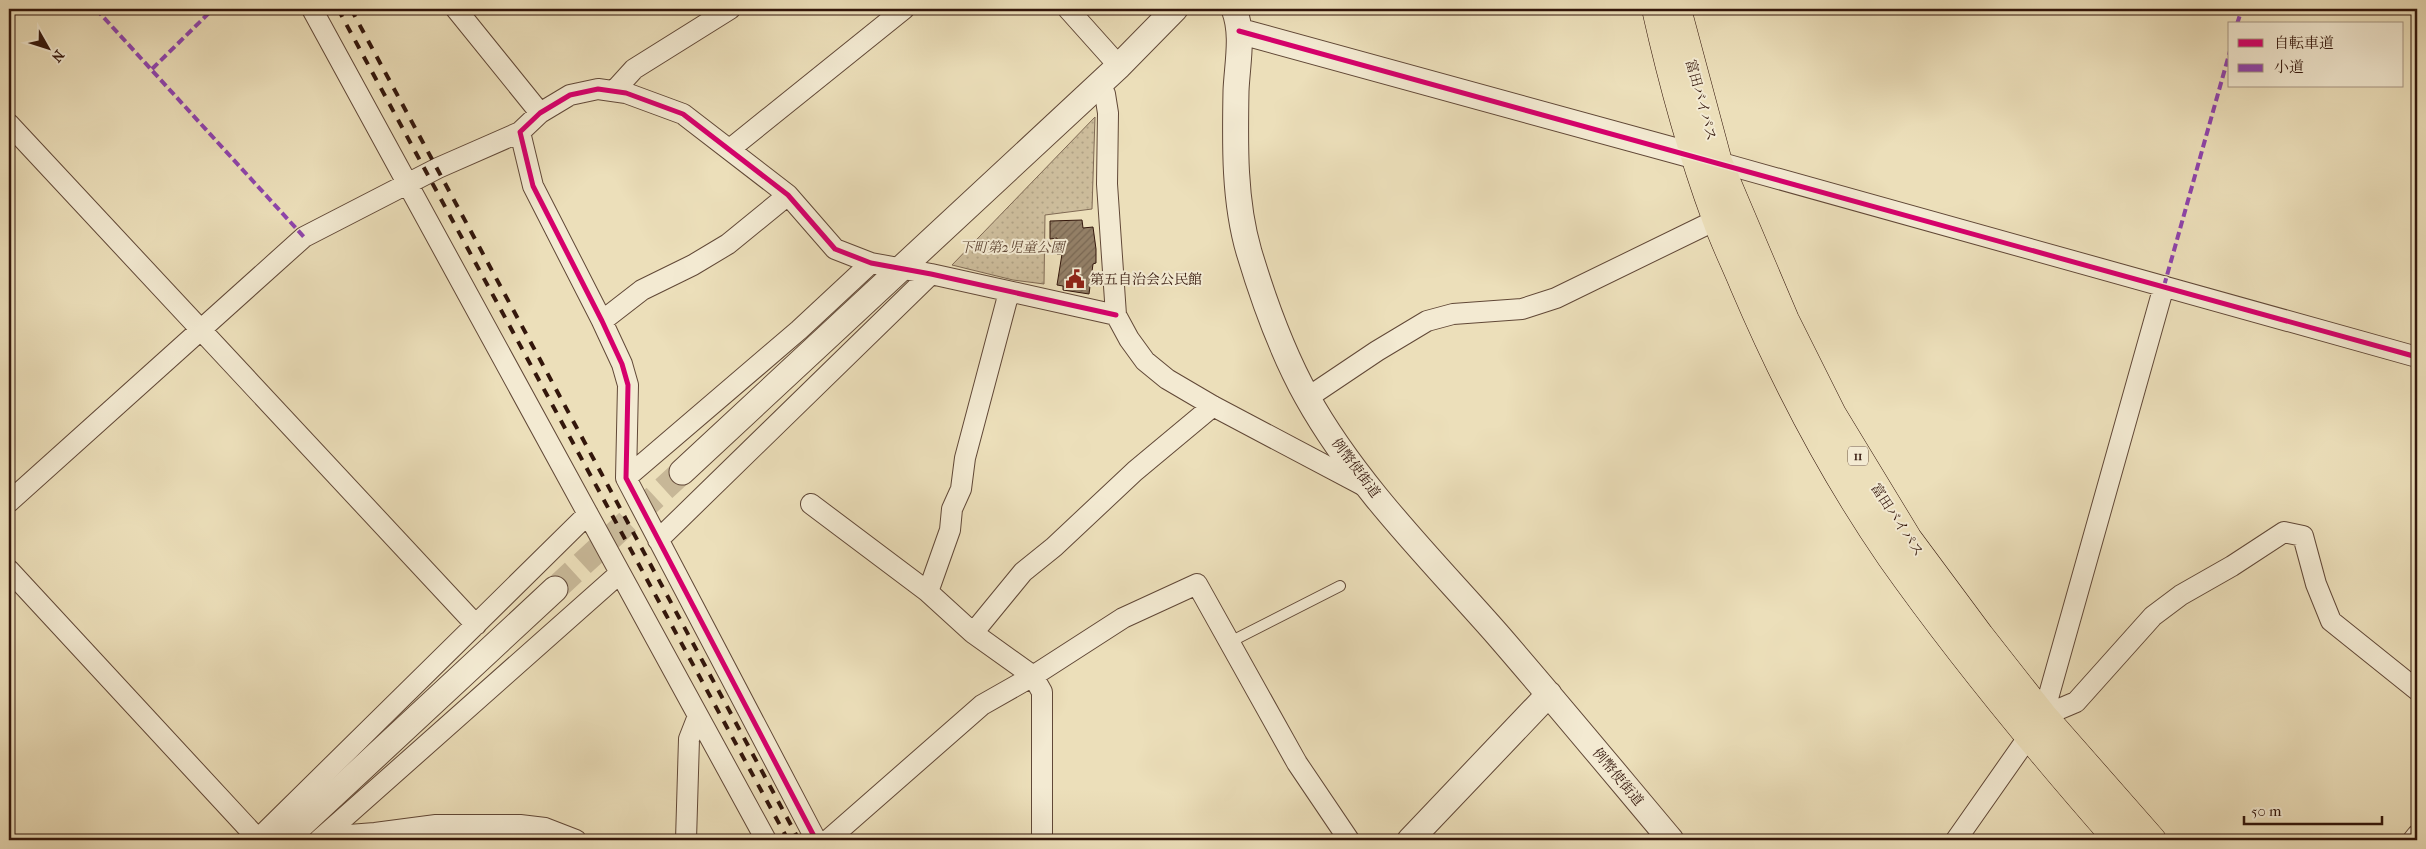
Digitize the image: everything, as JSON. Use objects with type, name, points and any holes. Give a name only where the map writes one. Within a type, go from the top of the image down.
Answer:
[{"type":"main road","name":"富田バイパス","points":[[1656,9],[1673,81],[1706,159],[1832,414],[1908,539],[2036,727],[2118,840]]},
{"type":"main road","name":"富田バイパス","points":[[1677,9],[1716,220],[1764,331],[1812,426],[1853,497],[1890,555],[1954,644],[2152,840]]},
{"type":"street","points":[[312,9],[766,840]]},
{"type":"street","points":[[456,9],[540,112]]},
{"type":"street","points":[[614,91],[634,69],[730,9]]},
{"type":"street","points":[[730,149],[904,9]]},
{"type":"street","points":[[1068,9],[1119,66]]},
{"type":"street","points":[[682,472],[900,268],[1100,85],[1175,9]]},
{"type":"street","points":[[1237,20],[1706,159],[2417,357]]},
{"type":"street","name":"例幣使街道","points":[[1237,20],[1235,128],[1242,221],[1267,307],[1289,361],[1307,398],[1370,488],[1550,694],[1671,840]]},
{"type":"street","points":[[1100,85],[1105,94],[1108,113],[1107,184],[1116,315],[1129,339],[1145,361],[1167,379],[1213,406],[1370,488]]},
{"type":"street","points":[[9,502],[199,328],[304,237],[467,154],[520,132],[540,112],[570,95],[598,89],[626,93],[682,114],[788,195],[835,249],[871,263],[931,274],[1116,315]]},
{"type":"street","points":[[9,124],[476,625]]},
{"type":"street","points":[[520,132],[533,186],[622,364],[628,385],[626,478],[816,840]]},
{"type":"street","points":[[602,322],[642,290],[693,265],[728,244],[788,195]]},
{"type":"street","points":[[1307,398],[1427,321],[1453,314],[1522,309],[1556,298],[1716,220]]},
{"type":"street","points":[[626,478],[799,330],[871,263]]},
{"type":"street","points":[[658,540],[931,274]]},
{"type":"street","points":[[1956,840],[2036,727],[2164,286]]},
{"type":"street","points":[[928,592],[950,530],[952,509],[961,489],[966,458],[1009,292]]},
{"type":"street","points":[[973,633],[1023,572],[1054,547],[1135,471],[1213,406]]},
{"type":"street","points":[[811,504],[928,592],[973,633],[1033,676],[1042,692],[1042,840]]},
{"type":"street","points":[[9,570],[258,840],[588,514]]},
{"type":"street","points":[[2036,727],[2076,702],[2153,616],[2181,595],[2232,566],[2284,532],[2303,536],[2316,584],[2331,621],[2417,690]]},
{"type":"street","points":[[321,838],[620,573]]},
{"type":"street","points":[[828,840],[982,705],[1033,676],[1123,618],[1197,584],[1296,763],[1349,840]]},
{"type":"street","points":[[285,840],[555,589]]},
{"type":"street","points":[[1410,840],[1550,694]]},
{"type":"street","points":[[686,840],[689,739],[698,716]]},
{"type":"street","points":[[321,838],[436,825],[545,828],[576,840]]},
{"type":"street","points":[[2413,840],[2417,835]]},
{"type":"lane","points":[[1230,642],[1340,586]]},
{"type":"green space","name":"下町第2児童公園","points":[[1095,117],[1092,209],[1045,215],[1044,284],[1013,280],[952,265]]},
{"type":"building","points":[[1082,220],[1083,228],[1093,227],[1096,249],[1096,263],[1093,264],[1089,294],[1063,290],[1063,286],[1057,285],[1062,254],[1057,254],[1057,238],[1050,239],[1050,221]]},
{"type":"tunnel","points":[[555,589],[682,472]]},
{"type":"railway","points":[[338,9],[788,840]]},
{"type":"railway","points":[[351,9],[799,840]]},
{"type":"marked path","points":[[9,12],[12,9]]},
{"type":"marked path","points":[[96,9],[304,237]]},
{"type":"marked path","points":[[152,69],[213,9]]},
{"type":"marked path","points":[[2238,22],[2242,9]]},
{"type":"marked path","points":[[2164,286],[2228,58]]},
{"type":"cycle path","points":[[1239,31],[2417,357]]},
{"type":"cycle path","points":[[816,840],[626,478],[628,385],[622,364],[533,186],[520,132],[540,113],[570,95],[598,89],[626,93],[683,114],[788,195],[835,249],[871,263],[931,274],[1116,315]]},
{"type":"place","name":"第五自治会公民館","points":[[1075,279]]}]
